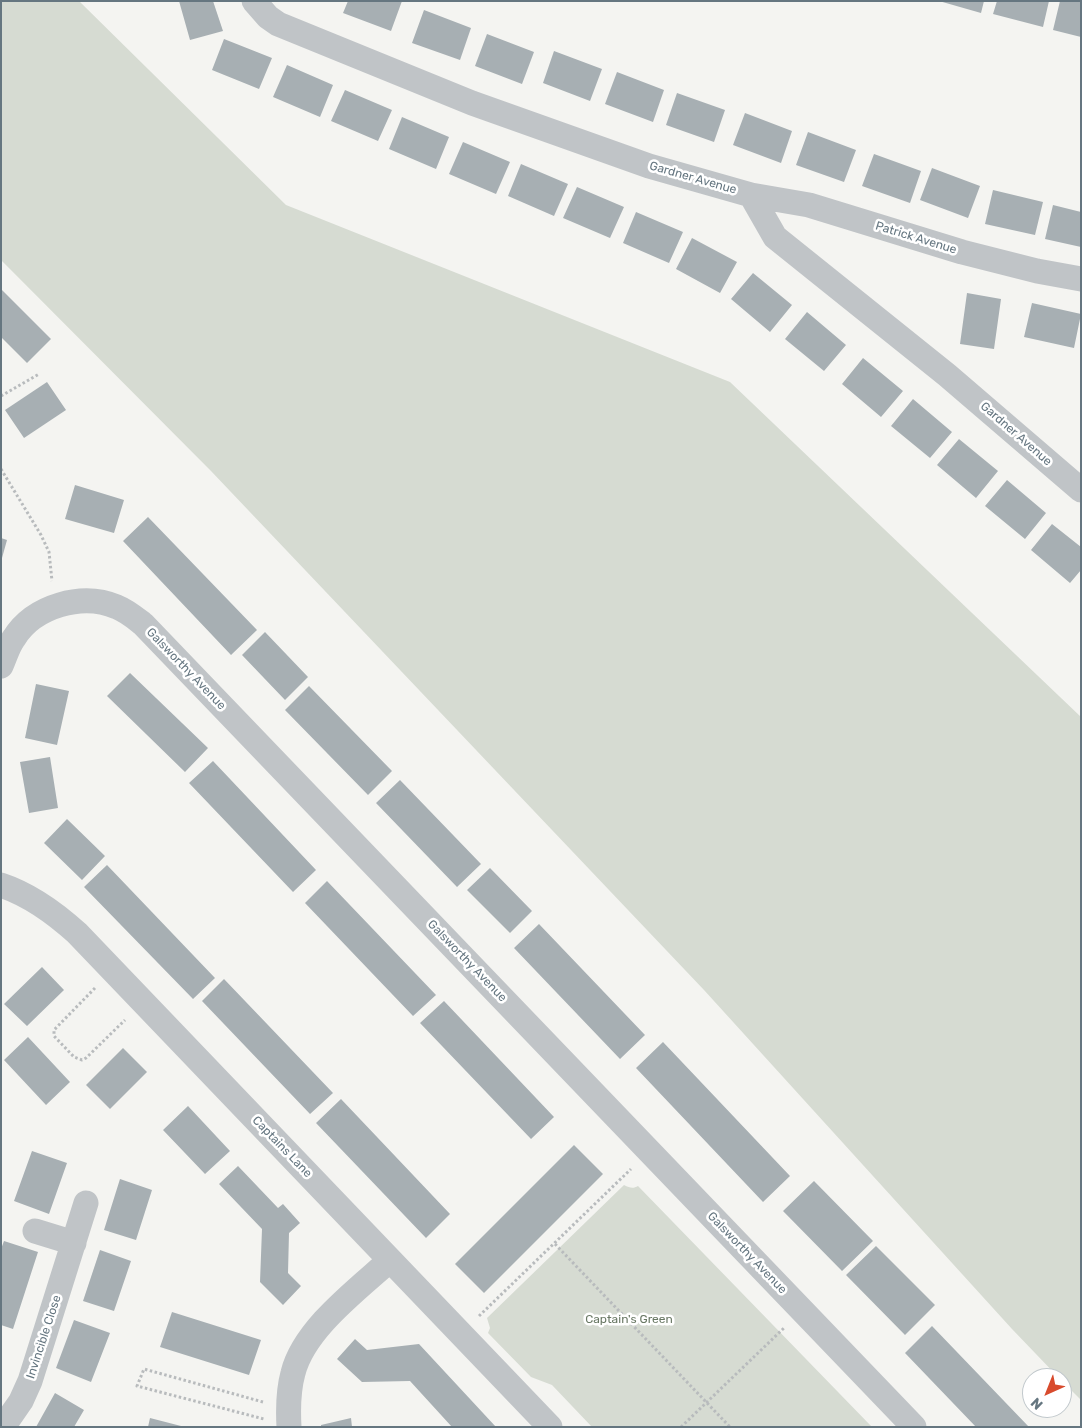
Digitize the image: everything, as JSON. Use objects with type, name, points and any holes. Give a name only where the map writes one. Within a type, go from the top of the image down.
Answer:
[{"type":"street","name":"Gardner Avenue","points":[[254,1],[268,17],[278,24],[472,103],[649,166],[751,195],[775,237],[947,375],[1081,490]]},
{"type":"street","name":"Patrick Avenue","points":[[751,195],[809,205],[962,252],[1037,271],[1081,279]]},
{"type":"street","name":"Galsworthy Avenue","points":[[1,666],[14,638],[24,625],[39,614],[68,602],[85,600],[115,606],[130,614],[142,624],[914,1427]]},
{"type":"street","name":"Captains Lane","points":[[1,884],[23,893],[60,918],[144,1002],[550,1427]]},
{"type":"street","name":"Invincible Close","points":[[3,1427],[21,1401],[30,1381],[86,1204]]},
{"type":"street","points":[[35,1231],[74,1243]]},
{"type":"street","points":[[289,1421],[289,1390],[293,1371],[301,1352],[326,1320],[390,1260]]},
{"type":"path","points":[[1,396],[39,374]]},
{"type":"path","points":[[1,469],[41,535],[49,552],[54,607]]},
{"type":"path","points":[[113,971],[54,1030],[54,1036],[74,1057],[82,1060],[86,1058],[144,1002]]},
{"type":"path","points":[[461,1334],[650,1151]]},
{"type":"path","points":[[554,1244],[730,1427]]},
{"type":"path","points":[[681,1427],[802,1310]]},
{"type":"path","points":[[144,1369],[289,1421],[137,1386],[144,1369]]},
{"type":"green space","points":[[1,1],[79,1],[286,205],[730,382],[1081,717],[1081,1400],[1072,1391],[1072,1368],[1049,1368],[704,990],[211,471],[1,260]]},
{"type":"green space","name":"Captain's Green","points":[[624,1185],[631,1188],[638,1186],[872,1427],[592,1427],[552,1385],[531,1377],[488,1333],[490,1328],[487,1318]]},
{"type":"building","points":[[179,1],[213,1],[223,31],[190,40]]},
{"type":"building","points":[[348,1],[402,1],[391,31],[343,13]]},
{"type":"building","points":[[939,1],[984,1],[981,13]]},
{"type":"building","points":[[997,1],[1049,1],[1043,27],[993,14]]},
{"type":"building","points":[[1060,1],[1081,2],[1081,37],[1053,30]]},
{"type":"building","points":[[424,10],[471,28],[460,60],[412,43]]},
{"type":"building","points":[[487,34],[534,52],[522,84],[475,66]]},
{"type":"building","points":[[224,39],[272,58],[259,89],[212,70]]},
{"type":"building","points":[[554,51],[602,69],[590,101],[543,83]]},
{"type":"building","points":[[287,65],[333,85],[320,117],[273,97]]},
{"type":"building","points":[[617,72],[664,90],[653,122],[605,104]]},
{"type":"building","points":[[345,90],[392,110],[378,141],[331,121]]},
{"type":"building","points":[[677,93],[725,110],[714,142],[666,125]]},
{"type":"building","points":[[745,113],[792,131],[781,163],[733,145]]},
{"type":"building","points":[[402,117],[449,137],[436,169],[389,149]]},
{"type":"building","points":[[808,132],[856,150],[844,182],[796,165]]},
{"type":"building","points":[[463,142],[510,162],[496,194],[449,174]]},
{"type":"building","points":[[874,154],[921,171],[910,203],[862,186]]},
{"type":"building","points":[[521,164],[568,184],[554,216],[508,196]]},
{"type":"building","points":[[932,168],[980,186],[968,218],[920,200]]},
{"type":"building","points":[[577,187],[624,207],[610,238],[563,218]]},
{"type":"building","points":[[993,190],[1043,202],[1035,235],[985,224]]},
{"type":"building","points":[[1053,205],[1081,212],[1081,247],[1045,239]]},
{"type":"building","points":[[636,212],[683,232],[669,263],[623,243]]},
{"type":"building","points":[[692,238],[737,262],[720,293],[676,269]]},
{"type":"building","points":[[753,273],[792,305],[770,332],[731,299]]},
{"type":"building","points":[[1,289],[51,339],[27,363],[1,337]]},
{"type":"building","points":[[967,293],[1001,299],[994,349],[960,344]]},
{"type":"building","points":[[1032,303],[1081,314],[1074,348],[1024,337]]},
{"type":"building","points":[[807,312],[846,345],[824,371],[785,339]]},
{"type":"building","points":[[863,358],[903,391],[881,417],[842,384]]},
{"type":"building","points":[[47,382],[66,410],[24,438],[5,410]]},
{"type":"building","points":[[913,399],[952,432],[930,458],[891,426]]},
{"type":"building","points":[[959,439],[998,471],[976,498],[937,465]]},
{"type":"building","points":[[1007,480],[1046,513],[1025,539],[985,506]]},
{"type":"building","points":[[75,485],[124,500],[114,533],[65,519]]},
{"type":"building","points":[[148,517],[257,630],[231,655],[123,541]]},
{"type":"building","points":[[1052,524],[1081,547],[1081,570],[1070,583],[1031,550]]},
{"type":"building","points":[[1,538],[7,540],[2,558],[1,558]]},
{"type":"building","points":[[265,632],[308,677],[285,700],[242,655]]},
{"type":"building","points":[[130,673],[208,748],[185,772],[107,696]]},
{"type":"building","points":[[36,684],[69,691],[57,745],[25,738]]},
{"type":"building","points":[[309,686],[392,771],[368,795],[285,710]]},
{"type":"building","points":[[50,757],[58,808],[29,813],[20,762]]},
{"type":"building","points":[[213,761],[316,870],[293,892],[189,783]]},
{"type":"building","points":[[400,780],[481,864],[457,887],[376,803]]},
{"type":"building","points":[[67,819],[105,856],[82,880],[44,843]]},
{"type":"building","points":[[107,865],[215,978],[193,999],[84,887]]},
{"type":"building","points":[[490,868],[532,911],[510,933],[467,890]]},
{"type":"building","points":[[327,881],[436,995],[413,1016],[305,903]]},
{"type":"building","points":[[539,924],[645,1035],[620,1059],[514,948]]},
{"type":"building","points":[[42,967],[64,990],[27,1026],[4,1004]]},
{"type":"building","points":[[224,979],[333,1093],[310,1114],[202,1001]]},
{"type":"building","points":[[444,1001],[554,1117],[531,1139],[420,1023]]},
{"type":"building","points":[[28,1037],[70,1082],[46,1105],[4,1060]]},
{"type":"building","points":[[663,1042],[790,1176],[763,1202],[636,1068]]},
{"type":"building","points":[[123,1048],[147,1072],[110,1109],[86,1085]]},
{"type":"building","points":[[341,1099],[450,1214],[426,1238],[316,1123]]},
{"type":"building","points":[[188,1106],[230,1151],[205,1174],[163,1130]]},
{"type":"building","points":[[574,1145],[603,1174],[484,1293],[455,1264]]},
{"type":"building","points":[[32,1151],[67,1163],[49,1214],[14,1201]]},
{"type":"building","points":[[238,1166],[278,1208],[283,1204],[300,1223],[289,1233],[288,1273],[301,1286],[283,1305],[260,1282],[262,1229],[219,1184]]},
{"type":"building","points":[[120,1179],[152,1190],[136,1240],[104,1230]]},
{"type":"building","points":[[814,1181],[873,1241],[842,1271],[783,1211]]},
{"type":"building","points":[[4,1241],[38,1252],[13,1329],[1,1325],[1,1249]]},
{"type":"building","points":[[876,1246],[935,1305],[905,1335],[846,1275]]},
{"type":"building","points":[[100,1250],[131,1261],[114,1311],[83,1301]]},
{"type":"building","points":[[172,1312],[261,1340],[249,1375],[160,1347]]},
{"type":"building","points":[[74,1320],[110,1333],[91,1382],[56,1368]]},
{"type":"building","points":[[932,1326],[1029,1427],[976,1427],[905,1353]]},
{"type":"building","points":[[355,1339],[367,1350],[419,1344],[496,1427],[452,1427],[410,1381],[362,1382],[337,1359]]},
{"type":"building","points":[[55,1393],[84,1410],[74,1427],[36,1427]]},
{"type":"building","points":[[150,1418],[181,1426],[181,1427],[148,1427]]},
{"type":"building","points":[[351,1418],[352,1427],[321,1427],[321,1425]]}]
